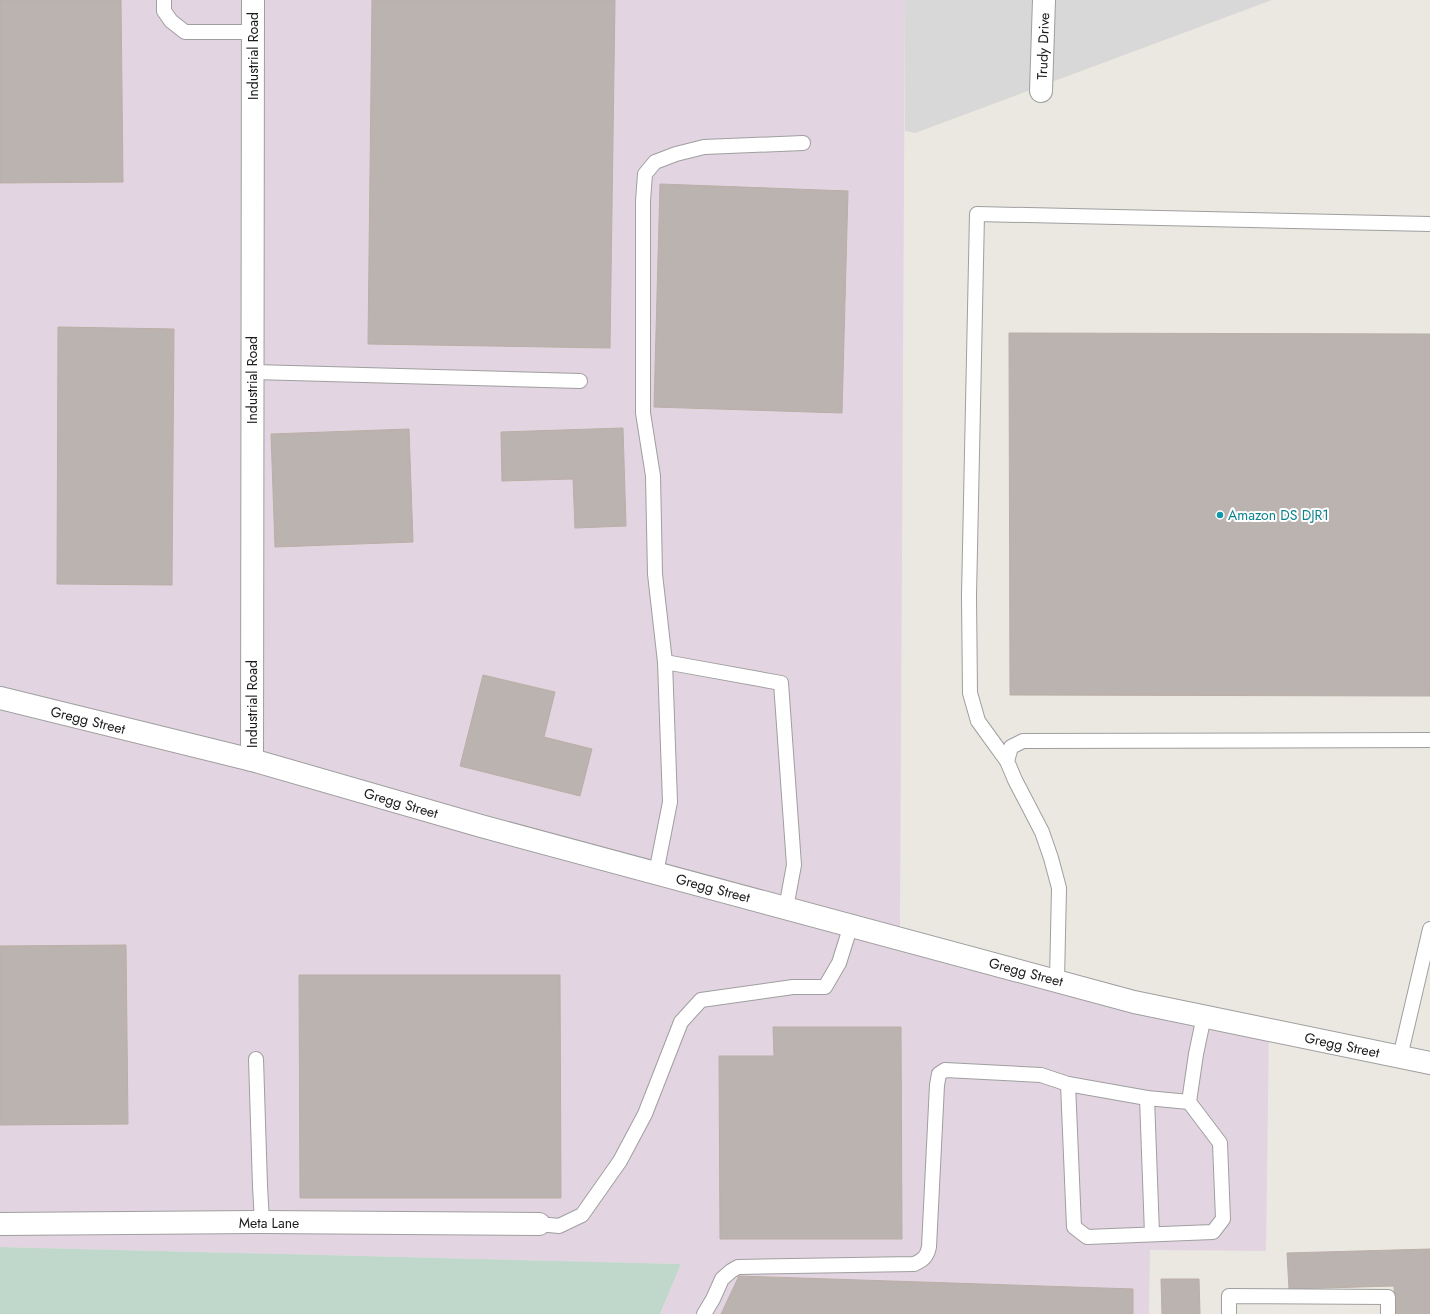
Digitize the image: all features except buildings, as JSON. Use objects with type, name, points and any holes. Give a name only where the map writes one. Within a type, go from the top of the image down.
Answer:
[{"type":"street","name":"Industrial Road","points":[[252,760],[253,0]]},
{"type":"street","name":"Trudy Drive","points":[[1041,91],[1044,0]]},
{"type":"street","name":"Gregg Street","points":[[0,698],[252,760],[466,822],[1057,980],[1134,1002],[1430,1063]]},
{"type":"street","name":"Meta Lane","points":[[0,1224],[262,1222],[539,1224]]},
{"type":"lane","points":[[164,0],[164,10],[171,21],[185,32],[253,32]]},
{"type":"lane","points":[[656,873],[670,802],[665,662],[655,574],[653,476],[643,413],[643,201],[645,174],[655,162],[676,154],[704,147],[803,143]]},
{"type":"lane","points":[[1057,980],[1059,888],[1051,858],[1042,832],[1015,780],[1007,761],[978,721],[970,693],[968,596],[977,214],[1430,224]]},
{"type":"lane","points":[[252,372],[580,381]]},
{"type":"lane","points":[[665,662],[781,683],[794,865],[786,908]]},
{"type":"lane","points":[[1007,761],[1011,748],[1023,741],[1430,740]]},
{"type":"lane","points":[[539,1224],[559,1226],[582,1215],[620,1162],[645,1114],[681,1022],[701,1000],[793,987],[825,987],[839,963],[851,925]]},
{"type":"lane","points":[[1400,1057],[1430,929]]},
{"type":"lane","points":[[1068,1084],[1074,1227],[1087,1237],[1213,1232],[1223,1219],[1220,1143],[1189,1102],[1196,1054],[1204,1016]]},
{"type":"lane","points":[[256,1059],[262,1222]]},
{"type":"lane","points":[[704,1314],[722,1279],[738,1266],[914,1264],[922,1260],[927,1254],[929,1247],[937,1085],[939,1074],[945,1070],[1041,1075],[1068,1084],[1147,1098],[1189,1102]]},
{"type":"lane","points":[[1147,1098],[1152,1234]]},
{"type":"lane","points":[[1229,1314],[1229,1296],[1388,1296],[1388,1314]]},
{"type":"shaded area","points":[[0,0],[905,0],[900,927],[1269,1026],[1266,1251],[1150,1250],[1149,1314],[660,1314],[681,1264],[0,1247]]},
{"type":"shaded area","points":[[905,0],[1272,0],[915,133],[905,131]]},
{"type":"green space","points":[[0,1247],[681,1264],[660,1314],[0,1314]]},
{"type":"place","name":"Amazon DS DJR1","points":[[1220,515]]}]
